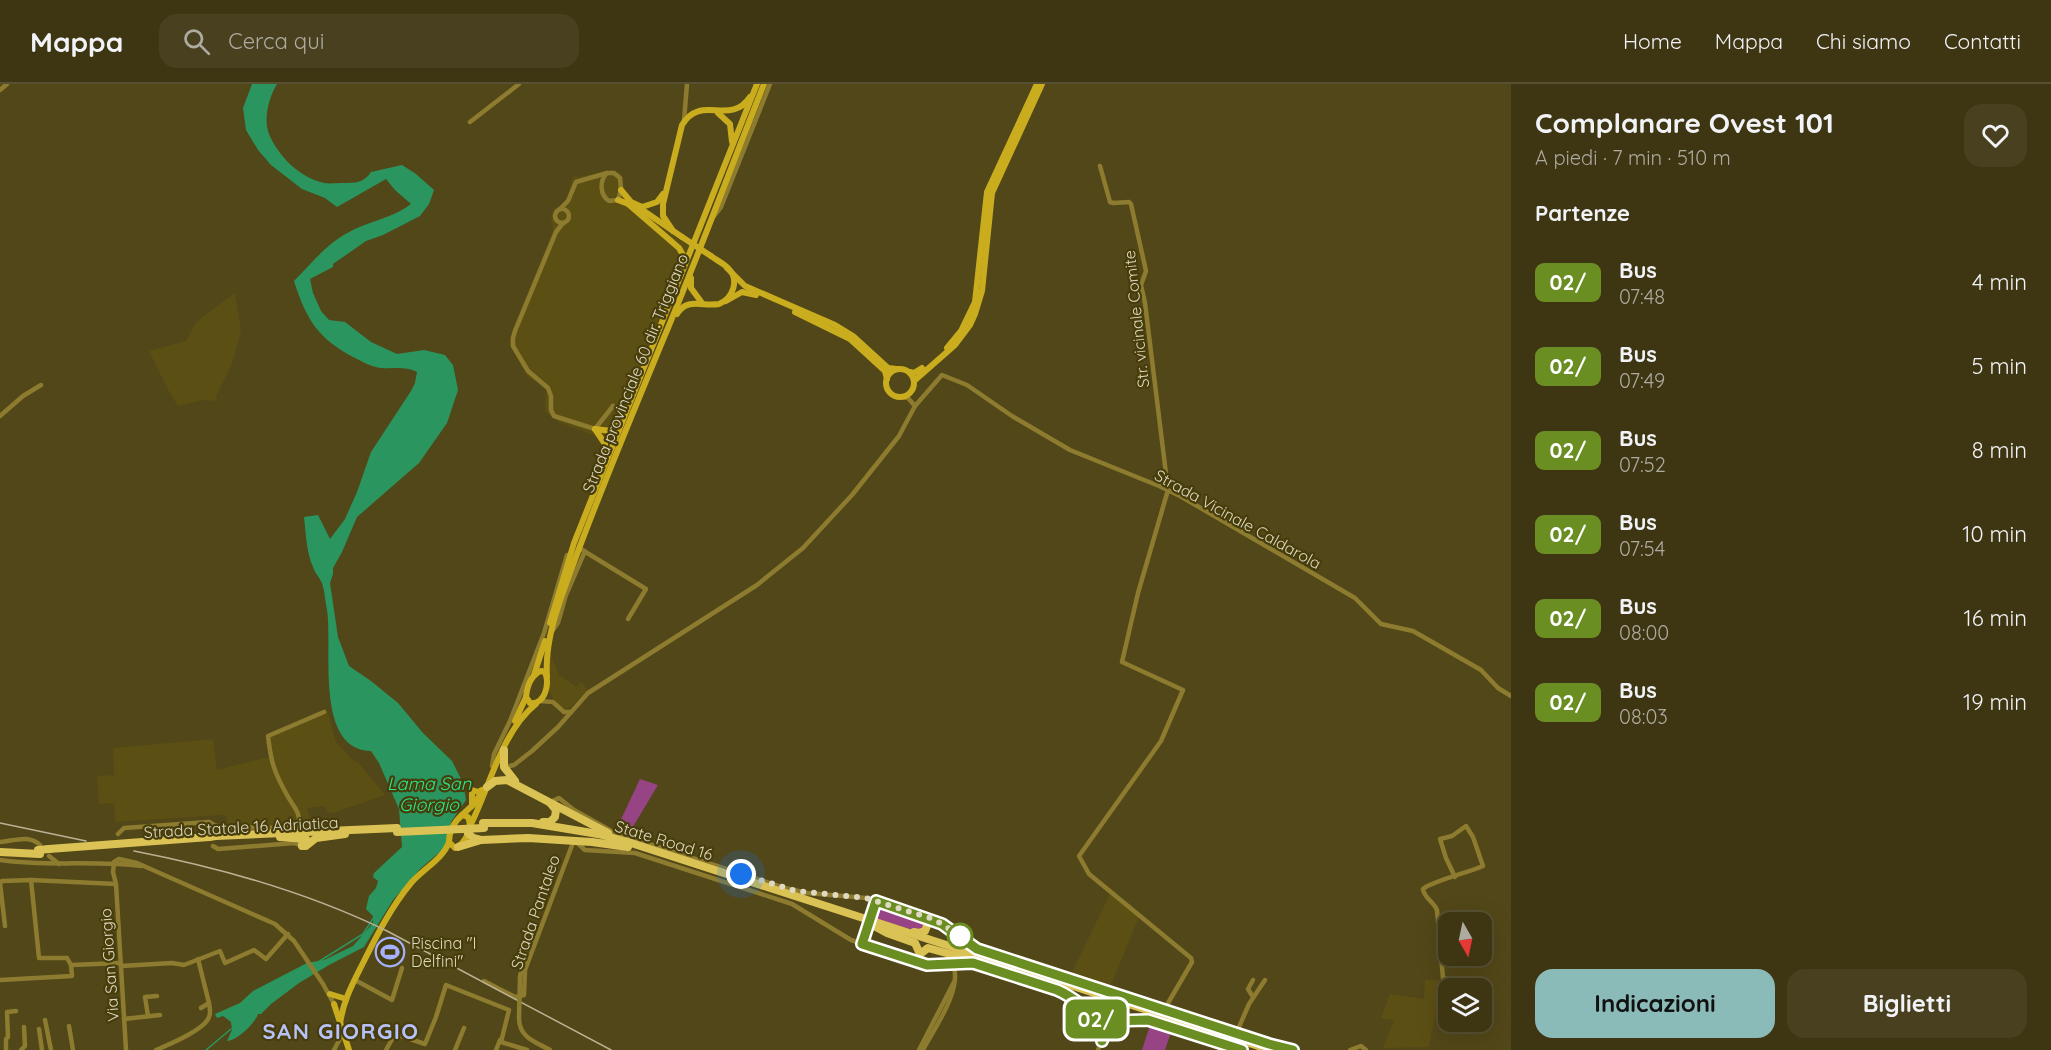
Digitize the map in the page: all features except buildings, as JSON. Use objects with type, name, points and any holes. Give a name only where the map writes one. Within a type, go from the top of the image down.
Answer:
[{"type":"highway","points":[[504,750],[504,767],[518,784]]},
{"type":"highway","points":[[484,788],[502,779],[518,784],[628,844]]},
{"type":"highway","points":[[532,823],[547,823],[554,820],[556,810],[550,802]]},
{"type":"highway","name":"State Road 16","points":[[484,825],[532,823],[598,834],[877,925]]},
{"type":"highway","name":"State Road 16","points":[[484,825],[542,834],[588,836],[628,844]]},
{"type":"highway","name":"Strada Statale 16 Adriatica","points":[[0,850],[39,849],[49,853],[213,839],[345,834],[484,825]]},
{"type":"highway","points":[[278,835],[298,826],[309,831]]},
{"type":"highway","name":"Strada Statale 16 Adriatica","points":[[278,835],[309,831],[397,830]]},
{"type":"highway","points":[[469,830],[473,838],[481,840]]},
{"type":"highway","points":[[302,846],[306,846],[316,838],[345,834]]},
{"type":"highway","points":[[457,847],[481,840],[542,834],[552,839],[628,844]]},
{"type":"highway","points":[[278,835],[306,840],[302,846]]},
{"type":"highway","points":[[877,925],[890,924],[918,933],[925,931],[929,922]]},
{"type":"highway","points":[[929,922],[932,937],[958,946],[965,954],[1271,1050]]},
{"type":"highway","points":[[877,925],[1257,1050]]},
{"type":"highway","points":[[877,925],[887,933],[915,943],[919,949],[918,958]]},
{"type":"highway","points":[[918,958],[924,949],[931,948],[957,956],[965,954]]},
{"type":"main road","name":"Strada provinciale 60 dir. Triggiano","points":[[546,690],[546,661],[552,630],[622,437],[693,268],[764,84]]},
{"type":"main road","points":[[637,205],[711,256],[751,289],[835,325],[853,336],[888,368],[918,371],[946,349],[961,331],[971,312],[977,290],[987,192],[1037,84]]},
{"type":"main road","points":[[914,381],[955,345],[975,314],[982,291],[992,193],[1042,84]]},
{"type":"main road","points":[[621,190],[631,202],[637,205],[646,207],[657,202],[662,198],[678,136],[689,109],[731,111],[739,108],[748,100],[757,85]]},
{"type":"main road","points":[[534,675],[563,576],[584,518],[757,85]]},
{"type":"main road","points":[[715,111],[730,124],[733,136],[732,150]]},
{"type":"main road","points":[[667,182],[663,216],[673,231]]},
{"type":"main road","points":[[618,200],[645,212]]},
{"type":"main road","points":[[627,203],[680,248],[684,259],[681,277]]},
{"type":"main road","points":[[693,268],[691,288],[702,303]]},
{"type":"main road","points":[[726,301],[734,286],[727,268]]},
{"type":"main road","points":[[660,347],[680,309],[687,305],[702,303],[714,305],[746,292],[833,329],[850,339],[885,371],[887,388],[894,395],[907,396],[913,390],[914,381],[910,372]]},
{"type":"main road","points":[[887,379],[897,369]]},
{"type":"main road","points":[[595,429],[606,431],[615,429],[634,395]]},
{"type":"main road","points":[[595,429],[603,438],[606,453],[598,484]]},
{"type":"main road","points":[[407,888],[457,847],[469,830],[492,766],[526,697],[527,683],[541,671],[545,672],[547,677]]},
{"type":"main road","points":[[340,1024],[344,1000],[384,922],[407,888],[442,855],[449,842],[452,828],[472,806],[522,718],[546,690]]},
{"type":"main road","points":[[526,697],[528,702],[538,702]]},
{"type":"main road","points":[[462,815],[468,817],[469,830]]},
{"type":"main road","points":[[449,842],[452,847],[457,847]]},
{"type":"main road","points":[[330,994],[344,1000]]},
{"type":"main road","points":[[344,1000],[334,1004],[349,1050]]},
{"type":"street","points":[[0,90],[7,84]]},
{"type":"street","points":[[470,122],[519,84]]},
{"type":"street","points":[[687,84],[689,109]]},
{"type":"street","points":[[712,218],[721,207],[770,84]]},
{"type":"street","name":"Str. vicinale Comite","points":[[1100,166],[1110,202],[1131,204],[1146,271],[1141,285],[1168,490]]},
{"type":"street","points":[[556,231],[556,213],[568,201],[576,182],[590,178],[607,174],[614,173],[621,182],[618,200],[606,200],[602,193],[602,183],[607,174]]},
{"type":"street","points":[[590,178],[602,183]]},
{"type":"street","points":[[568,201],[568,219],[556,231],[512,342],[528,371],[548,388],[552,413],[595,429],[613,406]]},
{"type":"street","points":[[560,209],[568,211]]},
{"type":"street","points":[[556,218],[563,223]]},
{"type":"street","name":"Strada Vicinale Caldarola","points":[[915,406],[942,375],[968,385],[1012,416],[1070,450],[1168,490],[1355,598],[1381,624],[1413,630],[1481,670],[1498,688],[1511,696]]},
{"type":"street","points":[[0,416],[40,385]]},
{"type":"street","points":[[504,767],[514,765],[564,719],[588,693],[757,585],[803,548],[852,495],[899,436],[915,406],[907,396]]},
{"type":"street","points":[[1164,1010],[1192,962],[1191,958],[1089,874],[1078,856],[1161,741],[1183,694],[1180,688],[1122,662],[1168,490]]},
{"type":"street","points":[[492,766],[494,754],[527,683],[576,529],[584,518]]},
{"type":"street","points":[[582,550],[646,589],[628,619]]},
{"type":"street","points":[[546,690],[553,702],[564,712],[571,712]]},
{"type":"street","points":[[538,702],[553,702]]},
{"type":"street","points":[[118,834],[124,828],[209,822],[214,825],[280,828],[298,826],[300,819],[297,810],[273,769],[268,736],[324,712]]},
{"type":"street","points":[[564,712],[564,719]]},
{"type":"street","points":[[550,802],[560,798],[574,810],[615,833],[785,888],[807,893],[856,896],[876,901],[929,922],[942,924],[977,949],[1236,1034],[1293,1050]]},
{"type":"street","points":[[214,825],[213,839],[218,849],[294,843],[302,846]]},
{"type":"street","points":[[1443,978],[1436,907],[1423,889],[1428,885],[1455,877],[1483,866],[1468,827],[1452,836],[1440,839],[1455,877]]},
{"type":"street","points":[[0,842],[33,839],[39,849]]},
{"type":"street","points":[[574,840],[585,850],[635,853],[792,904],[844,937],[862,944],[918,958],[927,965],[973,963],[1057,990],[1107,1021],[1148,1020],[1242,1050]]},
{"type":"street","name":"Strada Pantaleo","points":[[484,981],[515,997],[522,997],[525,974],[537,937],[574,840]]},
{"type":"street","points":[[49,853],[50,863]]},
{"type":"street","points":[[49,853],[59,864]]},
{"type":"street","points":[[114,864],[117,860],[123,859],[147,867],[275,924],[288,934],[306,958],[334,1004]]},
{"type":"street","points":[[0,860],[147,867]]},
{"type":"street","points":[[99,864],[115,872],[128,865]]},
{"type":"street","name":"Via San Giorgio","points":[[114,864],[126,1050]]},
{"type":"street","points":[[5,926],[0,883],[5,880],[115,882]]},
{"type":"street","points":[[0,980],[72,976],[71,965],[67,958],[39,958],[31,880]]},
{"type":"street","points":[[862,944],[876,901]]},
{"type":"street","points":[[71,965],[172,963],[184,965],[220,951],[225,963],[254,950],[266,959],[288,934]]},
{"type":"street","name":"Strada Pantaleo","points":[[537,937],[530,941],[525,952],[520,977],[520,1028],[525,1035],[550,1050]]},
{"type":"street","points":[[156,1050],[204,1025],[210,1016],[198,959]]},
{"type":"street","points":[[921,1050],[955,989],[956,975],[953,964]]},
{"type":"street","points":[[355,980],[392,1000],[402,968]]},
{"type":"street","points":[[1253,980],[1248,989],[1253,997]]},
{"type":"street","points":[[1236,1034],[1253,997],[1265,980]]},
{"type":"street","points":[[386,1050],[395,1034],[425,1044],[446,985],[509,1010],[496,1050]]},
{"type":"street","points":[[148,1016],[145,997],[157,996]]},
{"type":"street","points":[[201,1008],[209,1003]]},
{"type":"street","points":[[1087,1010],[1104,1027],[1107,1021]]},
{"type":"street","points":[[6,1050],[7,1012],[16,1011]]},
{"type":"street","points":[[124,1019],[160,1015]]},
{"type":"street","points":[[45,1020],[51,1050]]},
{"type":"street","points":[[1098,1050],[1107,1021]]},
{"type":"street","points":[[1101,1024],[1102,1041]]},
{"type":"street","points":[[69,1026],[73,1050]]},
{"type":"street","points":[[21,1050],[25,1046],[24,1027]]},
{"type":"street","points":[[455,1050],[464,1028]]},
{"type":"street","points":[[39,1029],[42,1050]]},
{"type":"street","points":[[334,1050],[343,1033]]},
{"type":"street","points":[[501,1037],[501,1042],[526,1050]]},
{"type":"street","points":[[1350,1050],[1361,1046],[1366,1050]]},
{"type":"street","points":[[1350,1050],[1357,1050]]},
{"type":"shaded area","points":[[611,170],[620,173],[623,177],[625,192],[646,216],[691,248],[610,447],[595,436],[559,422],[545,412],[546,390],[527,376],[509,343],[553,231],[551,216],[554,209],[566,201],[573,176],[579,177]]},
{"type":"shaded area","points":[[235,293],[241,331],[232,364],[216,396],[217,401],[203,400],[178,406],[149,351],[186,341],[196,322]]},
{"type":"shaded area","points":[[549,650],[559,675],[577,687],[581,682],[588,690],[566,710],[553,699],[549,691]]},
{"type":"shaded area","points":[[327,709],[336,742],[355,762],[357,761],[385,795],[333,813],[328,812],[324,806],[307,808],[313,829],[228,828],[226,816],[223,815],[115,822],[114,803],[99,804],[97,776],[114,775],[113,748],[213,739],[217,770],[269,757],[269,734]]},
{"type":"shaded area","points":[[640,779],[658,785],[628,835],[616,830]]},
{"type":"shaded area","points":[[1110,894],[1139,917],[1109,990],[1069,978]]},
{"type":"shaded area","points":[[884,906],[922,919],[926,926],[917,931],[873,918],[877,908]]},
{"type":"shaded area","points":[[1425,979],[1438,981],[1438,1001],[1429,1047],[1383,1048],[1394,1020],[1381,1018],[1390,994],[1424,999]]},
{"type":"shaded area","points":[[1151,1022],[1172,1029],[1165,1050],[1142,1050]]},
{"type":"water","name":"Lama San Giorgio","points":[[252,84],[277,84],[268,108],[267,128],[278,150],[298,171],[326,183],[355,182],[362,180],[371,172],[402,165],[434,190],[429,204],[420,216],[366,241],[333,264],[333,267],[310,279],[321,311],[329,320],[345,322],[371,342],[397,354],[424,350],[445,355],[453,365],[458,390],[447,423],[419,463],[357,517],[333,568],[330,583],[338,637],[349,666],[398,703],[423,733],[452,761],[463,783],[466,800],[451,822],[447,842],[442,850],[420,869],[393,900],[364,947],[299,983],[261,1014],[258,1014],[241,1034],[227,1041],[232,1030],[231,1022],[223,1016],[217,1018],[215,1014],[240,1003],[253,991],[307,963],[324,960],[353,946],[373,923],[373,916],[366,909],[369,896],[376,888],[378,881],[373,877],[374,873],[402,847],[399,809],[379,763],[371,751],[353,746],[341,734],[334,716],[330,694],[328,627],[324,590],[309,555],[304,517],[318,515],[330,539],[345,519],[371,452],[411,391],[417,372],[404,368],[374,367],[342,351],[315,327],[303,306],[294,281],[335,241],[358,228],[397,213],[411,204],[386,179],[337,207],[325,198],[302,189],[271,165],[258,150],[246,130],[243,108]]},
{"type":"waterway","points":[[318,962],[363,934],[374,917]]},
{"type":"waterway","points":[[206,1050],[231,1029]]},
{"type":"railway","points":[[0,823],[86,841]]},
{"type":"railway","points":[[134,851],[232,873],[326,904],[387,931],[611,1050]]},
{"type":"bus line","name":"02/","points":[[1242,1050],[1145,1019],[1109,1021],[1102,1041],[1101,1023],[1087,1010],[1057,990],[973,963],[927,965],[862,944],[876,901],[942,924],[977,949],[1293,1050]]},
{"type":"place","name":"Piscina \"I Delfini\"","points":[[390,952]]},
{"type":"district","name":"SAN GIORGIO","points":[[341,1031]]},
{"type":"route","points":[[741,874],[796,891],[866,898],[930,918],[960,936]]}]
